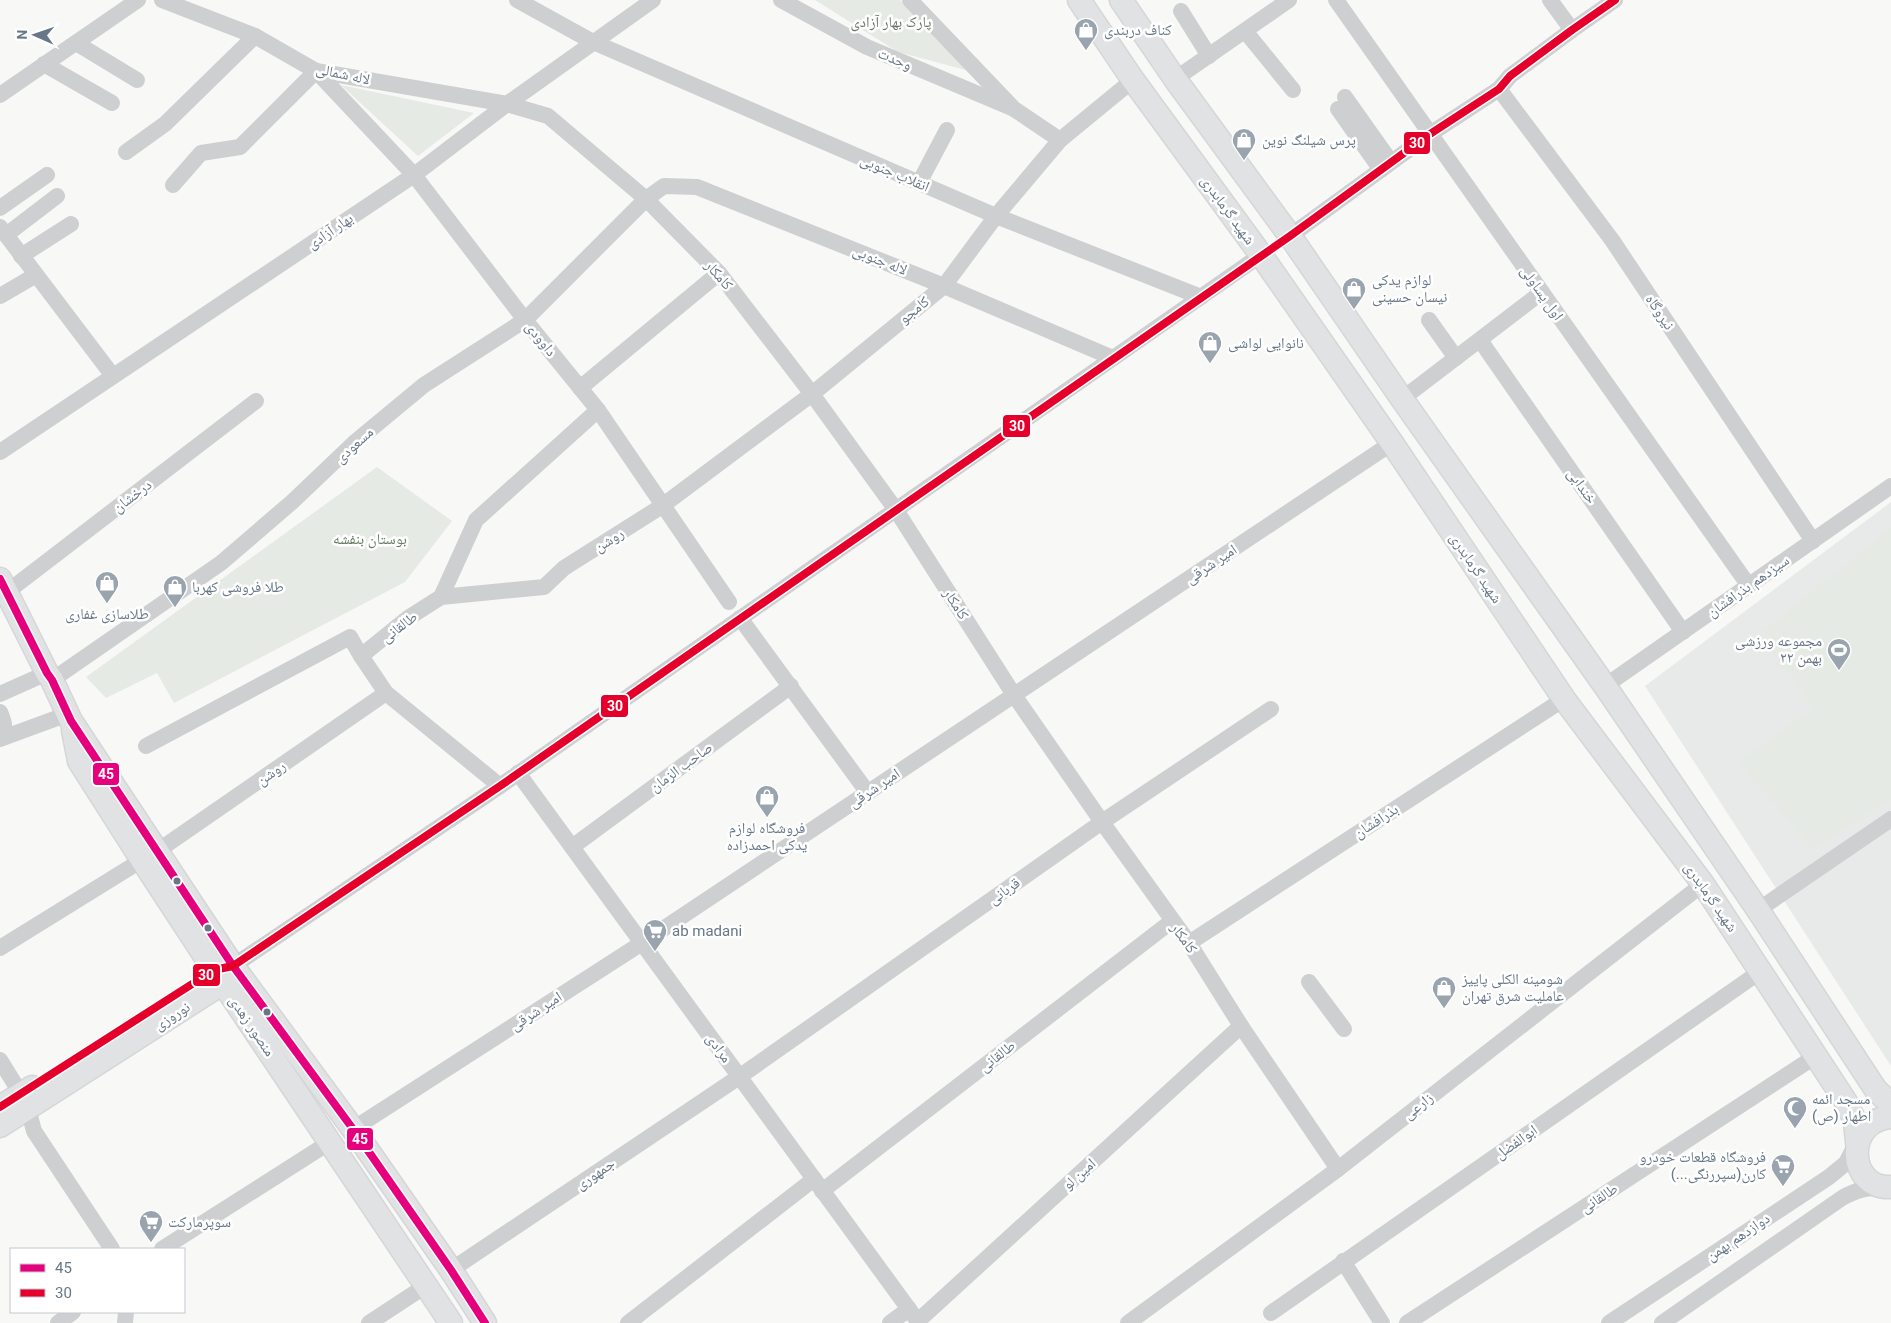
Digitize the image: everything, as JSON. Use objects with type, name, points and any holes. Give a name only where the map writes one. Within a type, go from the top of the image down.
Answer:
[{"type":"main road","name":"شهید گرمابدری","points":[[1078,0],[1133,80],[1261,255],[1392,443],[1564,700],[1703,884],[1846,1102],[1855,1120],[1857,1158],[1863,1173],[1870,1181],[1889,1189]]},
{"type":"main road","name":"شهید گرمابدری","points":[[1121,0],[1175,79],[1290,236],[1402,399],[1605,686],[1758,910],[1876,1090],[1891,1104]]},
{"type":"main road","points":[[1261,255],[1290,236]]},
{"type":"main road","name":"منصور زهدی","points":[[3,586],[70,718],[149,856],[330,1142],[451,1323]]},
{"type":"main road","name":"منصور زهدی","points":[[223,973],[353,1129],[451,1270],[485,1323]]},
{"type":"main road","name":"نوروزی","points":[[9,1109],[223,973]]},
{"type":"main road","points":[[1857,1142],[1869,1124],[1879,1119],[1891,1117]]},
{"type":"main road","points":[[330,1142],[353,1129]]},
{"type":"street","points":[[0,95],[138,0]]},
{"type":"street","name":"لاله شمالی","points":[[162,0],[255,36],[316,71],[507,104]]},
{"type":"street","name":"انقلاب جنوبی","points":[[517,0],[593,42],[996,216],[1201,298]]},
{"type":"street","name":"بهار آزادی","points":[[0,452],[414,175],[507,104],[653,0]]},
{"type":"street","name":"وحدت","points":[[780,0],[868,47],[1014,109],[1060,140]]},
{"type":"street","name":"وحدت","points":[[910,0],[1014,109]]},
{"type":"street","points":[[1175,79],[1289,0]]},
{"type":"street","name":"اول یساولی","points":[[1336,0],[1749,586]]},
{"type":"street","points":[[1550,0],[1572,30]]},
{"type":"street","points":[[1290,236],[1430,134],[1499,89],[1510,76],[1615,0]]},
{"type":"street","points":[[1181,12],[1209,56]]},
{"type":"street","points":[[1245,31],[1293,90]]},
{"type":"street","points":[[126,152],[165,124],[255,36]]},
{"type":"street","points":[[76,43],[137,80]]},
{"type":"street","points":[[44,64],[112,103]]},
{"type":"street","points":[[173,185],[201,153],[240,147],[316,71]]},
{"type":"street","name":"داوودی","points":[[316,71],[414,175],[525,320],[598,410],[729,602]]},
{"type":"street","name":"کامجو","points":[[662,506],[812,394],[944,286],[996,216],[1060,140],[1133,80]]},
{"type":"street","name":"نیروگاه","points":[[1499,89],[1612,240],[1813,541]]},
{"type":"street","points":[[1342,103],[1386,166]]},
{"type":"street","name":"کامکار","points":[[507,104],[548,116],[646,199],[719,273],[812,394],[896,510],[1014,695],[1189,943],[1241,1026],[1338,1169]]},
{"type":"street","points":[[919,183],[947,130]]},
{"type":"street","points":[[0,208],[48,175]]},
{"type":"street","name":"لاله جنوبی","points":[[646,199],[664,186],[697,186],[944,286],[1113,358]]},
{"type":"street","points":[[57,196],[3,231],[113,376]]},
{"type":"street","name":"مسعودی","points":[[0,694],[50,677],[222,563],[292,502],[354,443],[424,385],[525,320],[646,199]]},
{"type":"street","points":[[21,256],[71,224]]},
{"type":"street","points":[[223,973],[500,786],[1261,255]]},
{"type":"street","points":[[580,388],[719,273]]},
{"type":"street","points":[[0,296],[36,275]]},
{"type":"street","points":[[1402,399],[1542,292]]},
{"type":"street","points":[[1429,320],[1456,358]]},
{"type":"street","name":"خندابی","points":[[1480,340],[1683,632]]},
{"type":"street","name":"درخشان","points":[[3,586],[256,401]]},
{"type":"street","points":[[441,597],[476,520],[598,410]]},
{"type":"street","name":"امیر شرقی","points":[[353,1129],[642,943],[1392,443]]},
{"type":"street","name":"سیزدهم بذرافشان","points":[[1605,686],[1891,486]]},
{"type":"street","name":"روشن","points":[[441,597],[544,587],[564,568],[662,506]]},
{"type":"street","name":"طالقانی","points":[[361,656],[408,618],[441,597]]},
{"type":"street","points":[[740,618],[868,793]]},
{"type":"street","points":[[146,746],[350,637],[386,693],[500,786]]},
{"type":"street","name":"صاحب الزمان","points":[[572,847],[791,686]]},
{"type":"street","name":"روشن","points":[[0,948],[149,856],[386,693]]},
{"type":"street","name":"بذرافشان","points":[[1189,943],[1564,700]]},
{"type":"street","name":"قربانی","points":[[739,1077],[1102,822],[1271,709]]},
{"type":"street","points":[[0,712],[5,724],[4,734],[0,739]]},
{"type":"street","points":[[0,739],[70,718]]},
{"type":"street","name":"مرادی","points":[[518,773],[915,1318]]},
{"type":"street","points":[[1758,910],[1891,819]]},
{"type":"street","name":"زارعی","points":[[1128,1323],[1338,1169],[1703,884]]},
{"type":"street","name":"طالقانی","points":[[628,1323],[818,1185],[1172,921]]},
{"type":"street","name":"ابوالفضل","points":[[1271,1313],[1761,971]]},
{"type":"street","points":[[1309,982],[1344,1029]]},
{"type":"street","name":"امین لو","points":[[890,1323],[915,1318],[1241,1026]]},
{"type":"street","name":"طالقانی","points":[[1407,1323],[1816,1056]]},
{"type":"street","points":[[0,1060],[9,1109],[34,1131],[111,1248]]},
{"type":"street","name":"جمهوری","points":[[451,1270],[739,1077]]},
{"type":"street","points":[[164,1248],[330,1142]]},
{"type":"street","name":"دوازدهم بهمن","points":[[1609,1323],[1830,1177],[1846,1163],[1857,1142]]},
{"type":"street","name":"دوازدهم بهمن","points":[[1662,1323],[1842,1198],[1855,1191],[1869,1187],[1889,1189]]},
{"type":"street","points":[[1344,1262],[1382,1323]]},
{"type":"street","points":[[369,1323],[427,1285]]},
{"type":"street","points":[[58,1323],[72,1313]]},
{"type":"shaded area","points":[[1891,502],[1891,1066],[1645,686]]},
{"type":"green space","name":"پارک بهار آزادی","points":[[815,0],[900,0],[973,72],[898,52]]},
{"type":"green space","points":[[341,85],[474,113],[418,156]]},
{"type":"green space","name":"بوستان بنفشه","points":[[377,467],[452,521],[405,582],[174,703],[157,673],[106,698],[86,677]]},
{"type":"green space","name":"مجموعه ورزشی ۲۲ بهمن","points":[[1891,528],[1891,799],[1813,849],[1738,762],[1814,708],[1760,634]]},
{"type":"transit line","name":"30","points":[[0,1107],[214,970],[233,966],[500,786],[1290,236],[1430,134],[1499,89],[1510,76],[1615,0]]},
{"type":"transit line","name":"45","points":[[0,579],[71,721],[233,966],[353,1129],[451,1270],[485,1323]]},
{"type":"place","name":"کناف دربندی","points":[[1086,51]]},
{"type":"place","name":"پرس شیلنگ نوین","points":[[1244,161]]},
{"type":"place","name":"لوازم یدکی نیسان حسینی","points":[[1354,310]]},
{"type":"place","name":"نانوایی لواشی","points":[[1210,364]]},
{"type":"place","name":"طلاسازی غفاری","points":[[107,604]]},
{"type":"place","name":"طلا فروشی کهربا","points":[[175,608]]},
{"type":"place","name":"مجموعه ورزشی ۲۲ بهمن","points":[[1839,671]]},
{"type":"place","name":"فروشگاه لوازم یدکی احمدزاده","points":[[767,818]]},
{"type":"place","name":"ab madani","points":[[655,952]]},
{"type":"place","name":"شومینه الکلی پاییز عاملیت شرق تهران","points":[[1444,1009]]},
{"type":"place","name":"مسجد ائمه اطهار (ص)","points":[[1795,1129]]},
{"type":"place","name":"فروشگاه قطعات خودرو کارن(سپررنگی...)","points":[[1783,1187]]},
{"type":"place","name":"سوپرمارکت","points":[[151,1243]]}]
